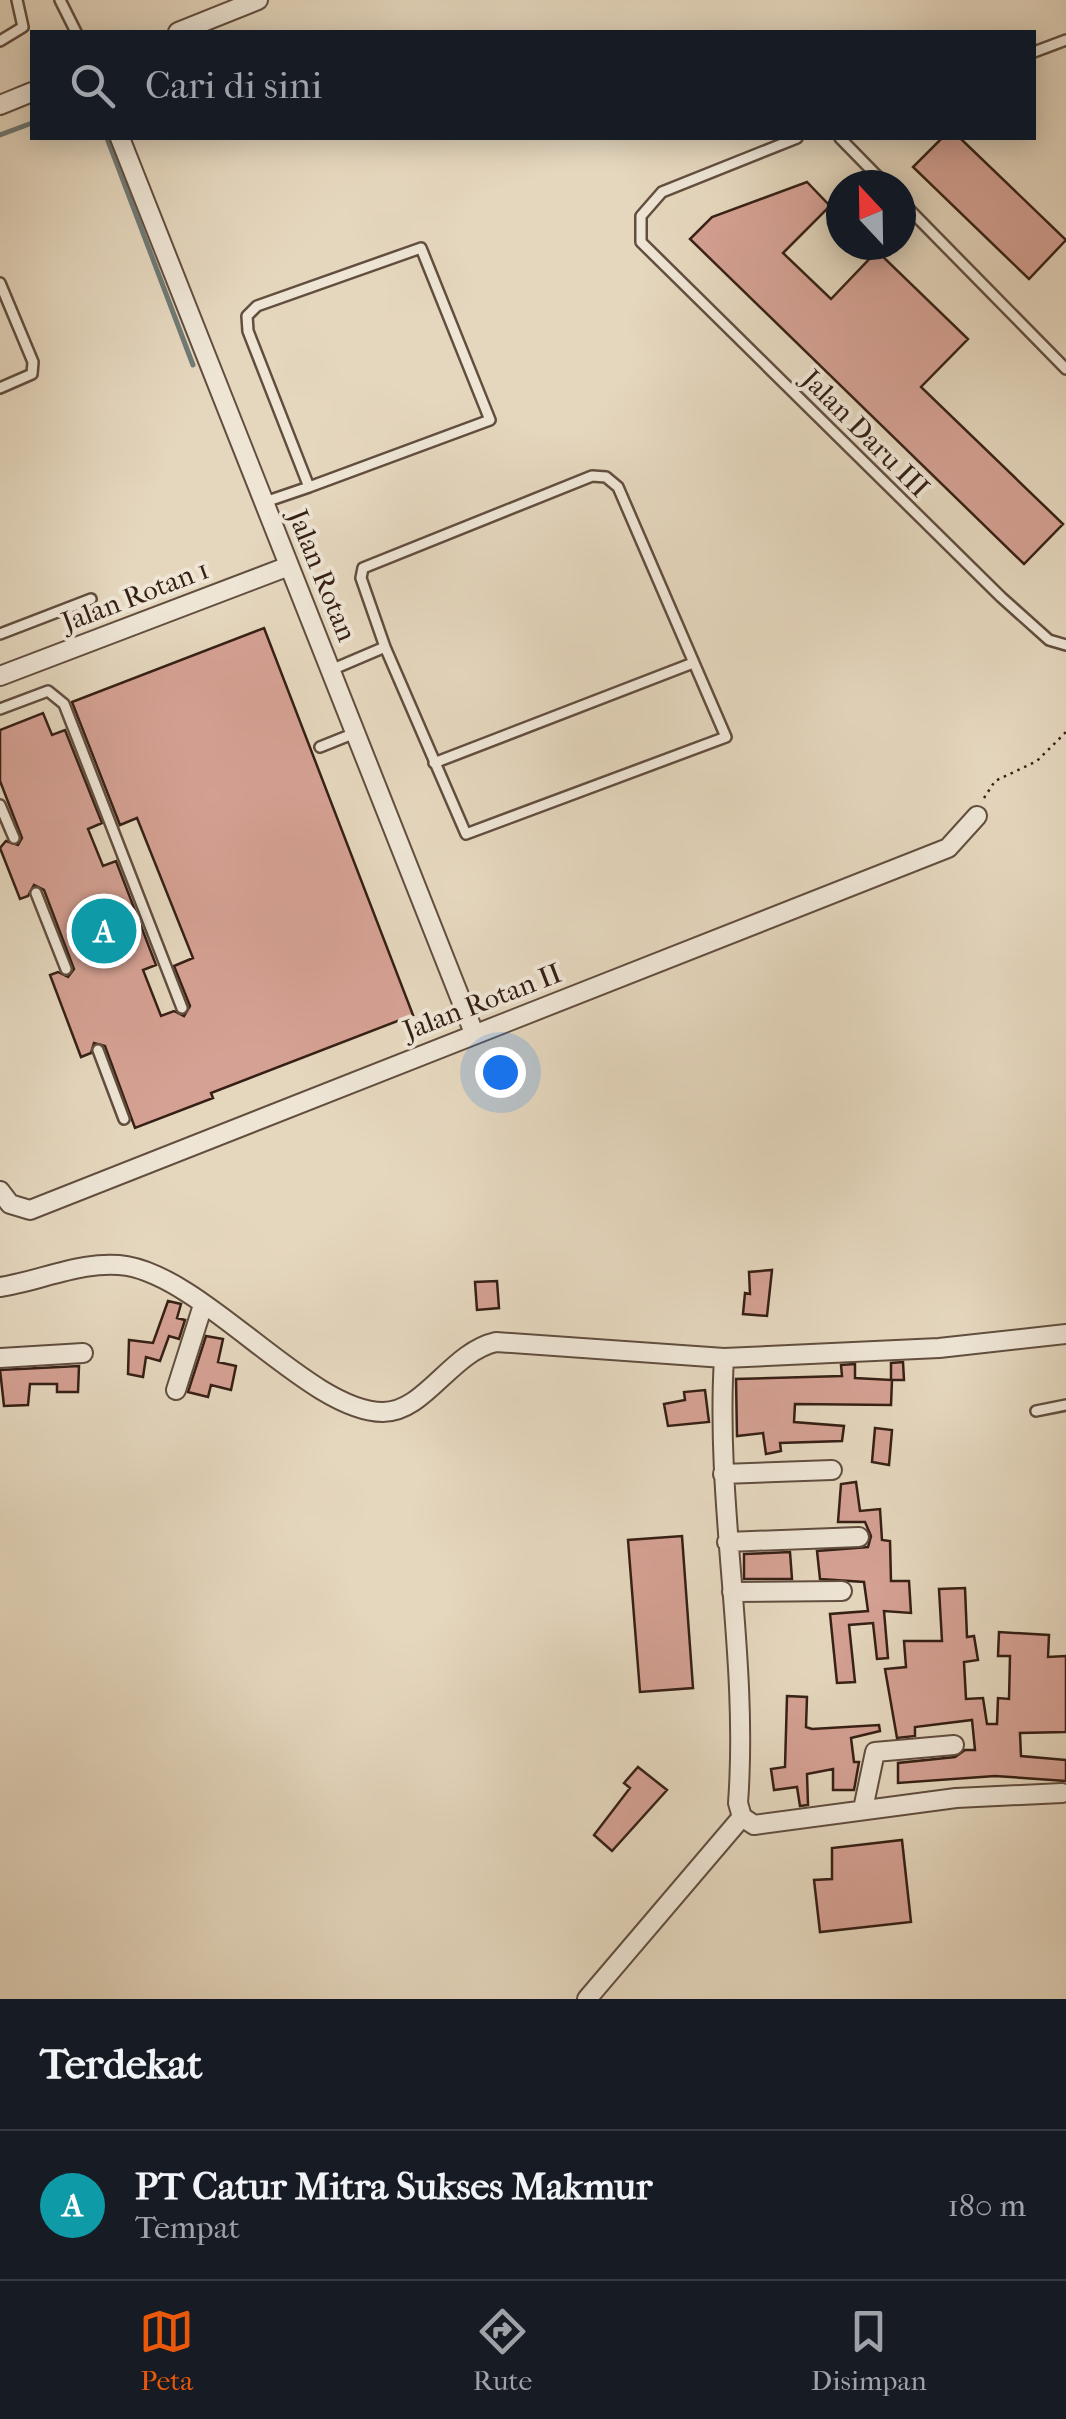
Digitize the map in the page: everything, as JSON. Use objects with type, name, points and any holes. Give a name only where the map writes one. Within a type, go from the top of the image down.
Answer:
[{"type":"street","points":[[182,30],[236,4],[258,0]]},
{"type":"street","points":[[0,105],[30,93]]},
{"type":"street","name":"Jalan Rotan","points":[[121,140],[474,1033]]},
{"type":"street","name":"Jalan Rotan 1","points":[[0,676],[290,566]]},
{"type":"street","name":"Jalan Rotan II","points":[[0,1191],[10,1204],[30,1210],[948,848],[977,816]]},
{"type":"street","points":[[0,1287],[122,1265],[151,1274],[204,1305],[336,1396],[382,1412],[408,1406],[472,1349],[496,1342],[724,1358],[940,1348],[1066,1334]]},
{"type":"street","points":[[176,1390],[204,1305]]},
{"type":"street","points":[[0,1358],[83,1353]]},
{"type":"street","points":[[724,1358],[723,1474],[742,1706],[738,1803],[742,1817],[754,1825],[863,1808],[1062,1793]]},
{"type":"street","points":[[723,1474],[832,1470]]},
{"type":"street","points":[[727,1542],[859,1537]]},
{"type":"street","points":[[732,1592],[842,1592]]},
{"type":"street","points":[[863,1808],[874,1752],[954,1745]]},
{"type":"street","points":[[587,1999],[742,1817]]},
{"type":"lane","points":[[0,41],[23,27],[18,0]]},
{"type":"lane","points":[[60,0],[75,30]]},
{"type":"lane","points":[[1036,51],[1066,40]]},
{"type":"lane","name":"Jalan Daru III","points":[[792,140],[662,192],[641,216],[641,242],[1001,597],[1049,640],[1066,645]]},
{"type":"lane","points":[[842,140],[871,170]]},
{"type":"lane","points":[[916,215],[1066,368]]},
{"type":"lane","points":[[264,502],[310,487],[490,420],[421,248],[257,306],[246,316],[248,330],[310,487]]},
{"type":"lane","points":[[0,283],[33,362],[32,374],[0,388]]},
{"type":"lane","points":[[592,476],[606,477],[618,487],[726,737],[466,834],[385,648],[361,578],[363,568],[592,476]]},
{"type":"lane","points":[[0,634],[91,599]]},
{"type":"lane","points":[[330,670],[385,648]]},
{"type":"lane","points":[[434,763],[692,663]]},
{"type":"lane","points":[[0,709],[48,691],[64,704],[182,1008]]},
{"type":"lane","points":[[320,747],[355,732]]},
{"type":"lane","points":[[0,805],[14,838]]},
{"type":"lane","points":[[36,893],[66,969]]},
{"type":"lane","points":[[98,1050],[124,1119]]},
{"type":"lane","points":[[1036,1411],[1066,1406]]},
{"type":"path","points":[[977,816],[995,781],[1037,762],[1066,732]]},
{"type":"building","points":[[940,140],[962,140],[1066,240],[1029,279],[913,167]]},
{"type":"building","points":[[807,182],[826,202],[826,210],[783,253],[831,299],[868,260],[886,260],[968,339],[921,387],[1063,524],[1024,564],[690,239],[712,217]]},
{"type":"building","points":[[264,628],[413,1015],[211,1093],[213,1098],[135,1128],[105,1046],[94,1043],[91,1053],[81,1057],[50,975],[58,972],[68,977],[74,969],[44,890],[34,885],[28,896],[20,899],[0,848],[6,841],[18,845],[22,838],[0,781],[0,730],[43,713],[52,735],[65,730],[102,823],[88,829],[103,866],[116,861],[156,965],[143,970],[161,1016],[174,1011],[184,1016],[190,1006],[174,966],[193,958],[137,818],[120,825],[72,702]]},
{"type":"building","points":[[772,1270],[767,1316],[743,1314],[745,1293],[750,1294],[749,1272]]},
{"type":"building","points":[[497,1281],[499,1308],[477,1310],[475,1282]]},
{"type":"building","points":[[168,1301],[181,1304],[177,1318],[185,1320],[179,1339],[169,1336],[160,1361],[146,1357],[143,1377],[128,1374],[129,1340],[153,1343]]},
{"type":"building","points":[[206,1336],[223,1339],[218,1362],[236,1366],[231,1390],[211,1385],[208,1397],[188,1392]]},
{"type":"building","points":[[903,1362],[904,1380],[892,1380],[891,1405],[795,1404],[794,1422],[844,1426],[842,1441],[780,1443],[781,1451],[766,1454],[763,1433],[737,1436],[736,1379],[842,1376],[841,1365],[855,1364],[855,1378],[891,1380],[891,1363]]},
{"type":"building","points":[[79,1366],[78,1392],[57,1392],[57,1384],[30,1384],[28,1405],[4,1406],[0,1370]]},
{"type":"building","points":[[705,1390],[709,1422],[668,1426],[664,1404],[685,1400],[684,1392]]},
{"type":"building","points":[[875,1428],[892,1430],[889,1465],[872,1462]]},
{"type":"building","points":[[856,1482],[860,1511],[880,1509],[882,1540],[890,1541],[891,1581],[909,1581],[911,1613],[884,1611],[888,1658],[877,1659],[873,1623],[849,1625],[855,1682],[837,1683],[830,1614],[868,1611],[864,1582],[820,1579],[817,1551],[868,1547],[871,1536],[865,1522],[838,1522],[841,1484]]},
{"type":"building","points":[[682,1536],[693,1688],[640,1692],[628,1540]]},
{"type":"building","points":[[790,1552],[792,1579],[744,1579],[744,1554]]},
{"type":"building","points":[[965,1588],[967,1637],[974,1636],[978,1660],[964,1662],[966,1699],[983,1698],[987,1724],[997,1724],[998,1698],[1009,1699],[1010,1656],[998,1656],[999,1632],[1049,1635],[1048,1657],[1066,1656],[1066,1732],[1020,1733],[1021,1756],[1066,1760],[1066,1781],[995,1776],[898,1783],[898,1763],[955,1757],[965,1750],[975,1750],[972,1720],[915,1727],[915,1736],[897,1738],[885,1669],[906,1667],[904,1641],[942,1641],[939,1589]]},
{"type":"building","points":[[787,1696],[807,1697],[806,1727],[812,1729],[879,1725],[880,1731],[851,1738],[854,1762],[859,1762],[854,1790],[833,1790],[833,1769],[807,1774],[808,1805],[800,1806],[797,1787],[774,1790],[771,1769],[785,1767]]},
{"type":"building","points":[[638,1767],[667,1790],[612,1851],[594,1835],[630,1788],[624,1783]]},
{"type":"building","points":[[902,1840],[911,1922],[820,1932],[814,1880],[832,1879],[832,1848]]},
{"type":"waterway","points":[[0,135],[30,124]]},
{"type":"waterway","points":[[108,140],[193,365]]},
{"type":"place","name":"PT Catur Mitra Sukses Makmur","points":[[104,931]]}]
